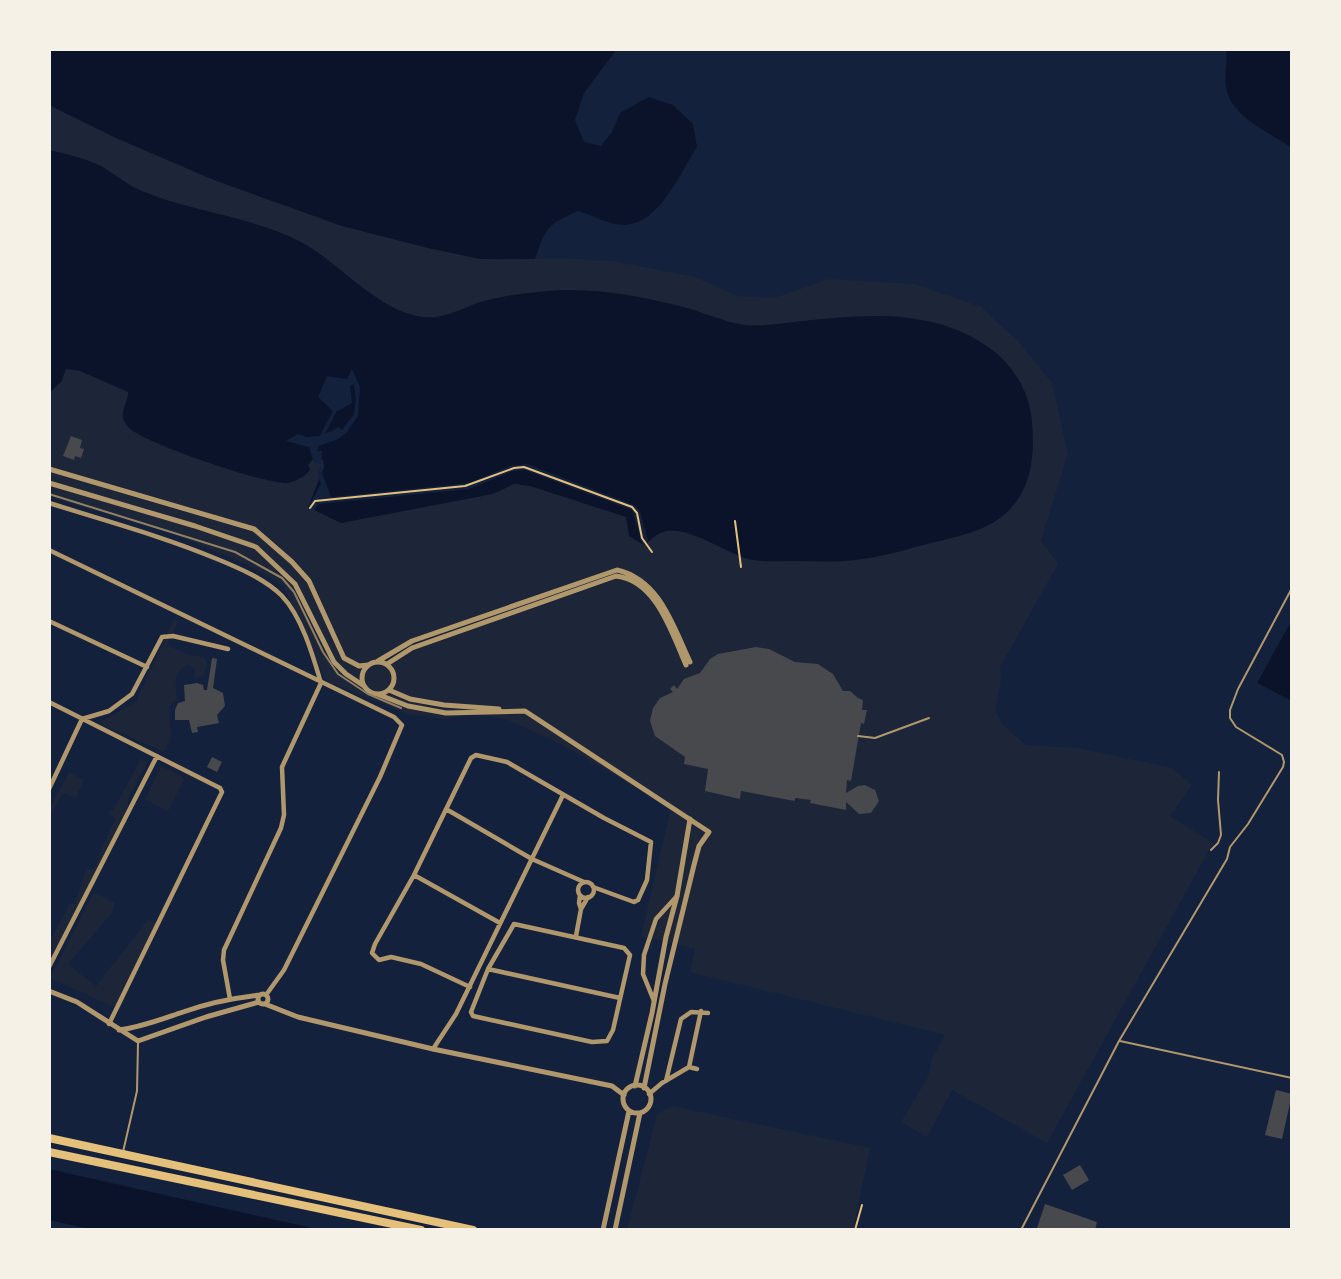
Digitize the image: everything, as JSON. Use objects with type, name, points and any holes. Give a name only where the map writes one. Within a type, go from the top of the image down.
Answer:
[{"type":"highway","points":[[49,1138],[473,1230]]},
{"type":"highway","points":[[49,1152],[421,1230]]},
{"type":"street","points":[[49,469],[242,525],[264,536],[309,581],[344,658],[359,666],[379,661],[412,641],[617,570],[639,579],[658,598],[688,663],[654,600],[636,583],[616,576],[412,648],[387,664]]},
{"type":"street","points":[[49,483],[256,547],[295,584],[334,662],[346,674],[377,694],[408,706],[446,713],[525,711],[709,832],[699,845],[665,984],[644,1088]]},
{"type":"street","points":[[49,503],[178,543],[241,569],[269,586],[288,604],[310,646],[321,683],[282,767],[284,815],[281,828],[224,950],[223,960],[230,999]]},
{"type":"street","points":[[177,521],[180,509]]},
{"type":"street","points":[[49,550],[394,717],[402,725],[380,776],[284,970],[262,999],[138,1041],[77,1002],[49,991]]},
{"type":"street","points":[[49,621],[146,667]]},
{"type":"street","points":[[49,789],[82,719],[123,703],[139,685],[158,641],[164,636],[228,649]]},
{"type":"street","points":[[379,661],[387,664],[393,671],[394,679],[389,690]]},
{"type":"street","points":[[365,686],[362,675],[368,665]]},
{"type":"street","points":[[377,694],[389,690],[410,699],[444,705],[490,707],[509,711]]},
{"type":"street","points":[[49,702],[220,788],[220,796],[109,1024]]},
{"type":"street","points":[[446,809],[531,859],[634,902],[640,898],[647,880],[651,842],[508,762],[477,755],[469,760],[414,875],[374,944],[372,953],[376,959],[391,957],[421,964],[470,987]]},
{"type":"street","points":[[49,967],[157,756]]},
{"type":"street","points":[[433,1049],[470,987],[563,794]]},
{"type":"street","points":[[624,1094],[635,1086],[677,896],[690,819]]},
{"type":"street","points":[[683,861],[694,865]]},
{"type":"street","points":[[414,875],[500,923]]},
{"type":"street","points":[[581,909],[579,886],[584,882]]},
{"type":"street","points":[[576,936],[581,909],[592,895],[593,887]]},
{"type":"street","points":[[580,895],[588,897]]},
{"type":"street","points":[[654,1002],[643,974],[644,955],[656,919],[677,896]]},
{"type":"street","points":[[514,924],[624,948],[630,955],[610,1038],[601,1043],[475,1017],[471,1012],[488,969],[514,924]]},
{"type":"street","points":[[488,969],[620,998]]},
{"type":"street","points":[[119,1030],[140,1027],[230,999],[262,999],[298,1017],[433,1049],[612,1086],[624,1094]]},
{"type":"street","points":[[185,1011],[191,1022]]},
{"type":"street","points":[[666,1081],[681,1019],[691,1012],[708,1013]]},
{"type":"street","points":[[690,1067],[701,1012]]},
{"type":"street","points":[[649,1094],[690,1067],[697,1069]]},
{"type":"street","points":[[615,1230],[640,1113],[650,1104],[649,1094],[644,1088],[635,1086]]},
{"type":"street","points":[[624,1094],[624,1104],[629,1111],[640,1113]]},
{"type":"street","points":[[603,1230],[629,1111]]},
{"type":"lane","points":[[1021,1230],[1119,1041],[1227,859],[1230,847],[1248,824],[1284,762],[1278,751],[1237,727],[1230,718],[1230,710],[1238,689],[1292,588]]},
{"type":"lane","points":[[858,736],[875,738],[929,718]]},
{"type":"lane","points":[[1211,850],[1221,835],[1219,772]]},
{"type":"lane","points":[[122,1156],[137,1091],[138,1041]]},
{"type":"lane","points":[[1119,1041],[1292,1078]]},
{"type":"path","points":[[310,508],[318,501],[470,485],[514,468],[524,467],[632,507],[637,513],[642,538],[652,552]]},
{"type":"path","points":[[735,521],[741,568]]},
{"type":"path","points":[[855,1230],[862,1205]]},
{"type":"shaded area","points":[[49,49],[617,49],[584,93],[575,120],[584,142],[601,146],[612,132],[620,113],[649,97],[673,105],[693,124],[697,147],[668,195],[649,216],[625,225],[614,224],[578,211],[549,228],[535,259],[480,259],[342,226],[214,180],[116,138],[49,105]]},
{"type":"shaded area","points":[[1226,49],[1292,49],[1292,148],[1252,123],[1235,107],[1226,87]]},
{"type":"shaded area","points":[[49,105],[116,138],[214,180],[342,226],[428,248],[496,260],[560,258],[612,261],[695,277],[737,296],[774,298],[829,279],[915,284],[981,307],[1018,341],[1052,383],[1068,454],[1041,540],[1058,564],[1000,667],[1001,680],[995,711],[1002,724],[1026,745],[1078,748],[1172,768],[1192,785],[1170,816],[1213,843],[1047,1143],[952,1090],[927,1137],[901,1122],[928,1077],[932,1058],[945,1035],[690,972],[695,949],[641,936],[671,808],[563,745],[508,720],[472,714],[444,719],[408,714],[326,681],[283,585],[246,564],[176,535],[49,497]]},
{"type":"shaded area","points":[[49,150],[95,163],[137,189],[161,198],[261,226],[299,241],[371,294],[401,311],[417,316],[441,316],[477,303],[512,295],[584,290],[658,301],[747,325],[875,316],[924,320],[947,326],[991,349],[1014,372],[1024,391],[1031,411],[1033,435],[1032,460],[1026,484],[1021,495],[1004,515],[978,530],[871,558],[845,561],[752,560],[696,536],[673,531],[660,533],[644,545],[629,536],[626,517],[530,486],[514,484],[493,494],[341,523],[308,507],[324,467],[323,460],[312,460],[308,465],[310,470],[300,478],[288,483],[276,482],[231,470],[136,433],[127,426],[123,417],[128,392],[80,371],[66,369],[61,382],[49,393]]},
{"type":"shaded area","points":[[174,619],[178,622],[167,645],[186,654],[204,657],[207,663],[204,676],[194,678],[195,669],[187,665],[176,677],[177,700],[169,706],[171,739],[164,752],[99,723],[136,702]]},
{"type":"shaded area","points":[[1292,620],[1292,701],[1257,683]]},
{"type":"shaded area","points":[[141,759],[147,762],[128,799],[128,806],[49,963],[49,942],[68,904],[75,904],[86,869],[94,869],[116,820],[108,812],[113,810]]},
{"type":"shaded area","points":[[161,766],[185,778],[168,811],[145,800]]},
{"type":"shaded area","points":[[69,772],[84,780],[76,798],[63,793],[49,818],[49,810]]},
{"type":"shaded area","points":[[94,892],[115,903],[111,914],[68,964],[96,986],[148,920],[157,923],[120,1010],[50,978]]},
{"type":"shaded area","points":[[673,1106],[870,1148],[853,1230],[627,1230],[657,1114]]},
{"type":"shaded area","points":[[49,1169],[321,1230],[94,1230],[49,1220]]},
{"type":"pier","points":[[352,369],[360,387],[358,416],[346,433],[319,446],[317,451],[322,451],[321,470],[331,497],[469,483],[510,466],[527,464],[634,505],[640,511],[648,541],[644,545],[642,543],[632,510],[525,470],[513,471],[469,489],[319,504],[314,510],[308,507],[321,484],[318,474],[321,464],[314,463],[309,447],[286,441],[298,434],[307,437],[320,436],[333,411],[318,397],[327,376],[347,379]],"holes":[[[354,384],[354,414],[342,430],[339,427],[325,434],[336,412],[352,403],[350,386]]]},
{"type":"building","points":[[71,436],[82,440],[80,448],[84,449],[81,458],[75,456],[74,460],[63,456]]},
{"type":"building","points":[[756,647],[769,649],[795,662],[818,664],[833,674],[843,691],[850,691],[863,700],[862,710],[867,710],[864,724],[861,723],[851,781],[847,780],[846,793],[865,785],[875,790],[879,801],[871,813],[859,814],[846,802],[846,810],[810,803],[811,800],[795,798],[795,801],[741,791],[740,799],[705,791],[708,769],[684,764],[685,757],[655,736],[650,721],[653,708],[660,698],[673,692],[670,689],[674,685],[677,689],[684,679],[700,673],[710,659],[718,654]]},
{"type":"building","points":[[212,658],[217,659],[213,688],[223,693],[225,706],[217,715],[219,723],[197,727],[198,732],[192,733],[189,720],[175,720],[175,710],[178,703],[185,701],[184,685],[197,683],[207,690]]},
{"type":"building","points":[[212,757],[222,762],[217,772],[207,767]]},
{"type":"building","points":[[1276,1090],[1292,1094],[1282,1139],[1265,1135]]},
{"type":"building","points":[[1080,1165],[1089,1180],[1072,1190],[1063,1175]]},
{"type":"building","points":[[1045,1204],[1097,1222],[1095,1230],[1037,1228]]},
{"type":"railway","points":[[49,494],[235,552],[282,578],[294,592],[323,652],[338,674],[368,694],[401,708]]}]
